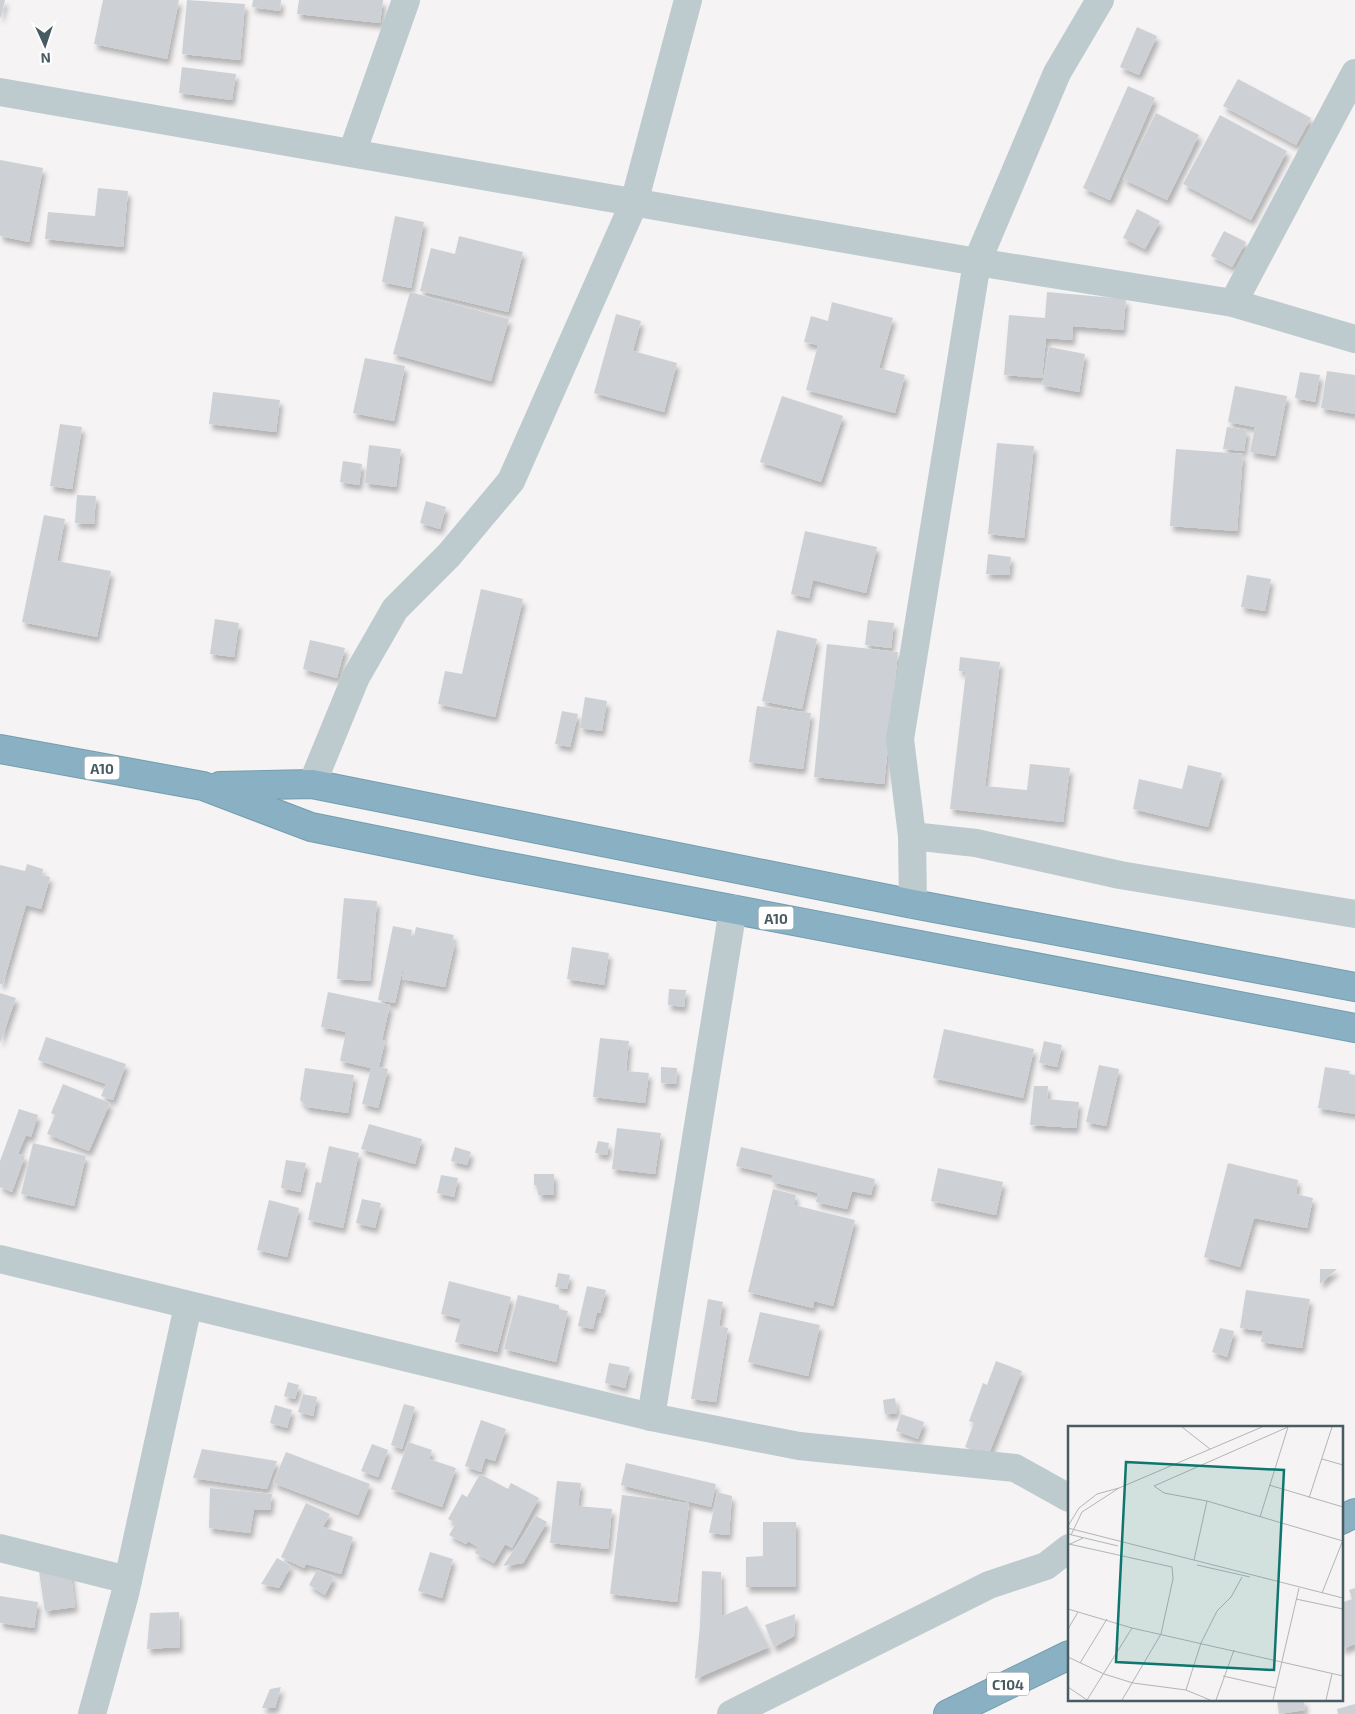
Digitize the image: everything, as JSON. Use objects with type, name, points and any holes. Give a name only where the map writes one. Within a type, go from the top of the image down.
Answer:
[{"type":"highway","name":"A10","points":[[0,749],[203,786],[311,827],[1355,1028]]},
{"type":"highway","name":"A10","points":[[203,786],[312,784],[913,904],[1355,987]]},
{"type":"highway","points":[[1342,1520],[1355,1514]]},
{"type":"highway","name":"C104","points":[[948,1714],[1068,1654]]},
{"type":"street","points":[[352,154],[406,0]]},
{"type":"street","points":[[312,784],[356,677],[395,609],[449,555],[510,481],[634,203],[688,0]]},
{"type":"street","points":[[913,904],[912,836],[900,739],[977,262],[1057,73],[1100,0]]},
{"type":"street","points":[[1233,303],[1355,73]]},
{"type":"street","points":[[0,92],[977,262],[1233,303],[1355,339]]},
{"type":"street","points":[[912,836],[976,843],[1120,875],[1355,914]]},
{"type":"street","points":[[651,1417],[733,909]]},
{"type":"street","points":[[0,1259],[651,1417],[798,1446],[1015,1468],[1068,1497]]},
{"type":"street","points":[[92,1714],[128,1580],[188,1306]]},
{"type":"street","points":[[0,1548],[128,1580]]},
{"type":"street","points":[[732,1714],[989,1585],[1046,1566],[1068,1549]]},
{"type":"building","points":[[0,0],[5,0],[1,17],[0,17]]},
{"type":"building","points":[[103,0],[179,0],[167,59],[94,44]]},
{"type":"building","points":[[187,0],[245,4],[240,60],[182,54]]},
{"type":"building","points":[[253,0],[281,0],[280,11],[252,7]]},
{"type":"building","points":[[299,0],[383,0],[380,23],[297,14]]},
{"type":"building","points":[[1137,27],[1157,36],[1139,75],[1120,67]]},
{"type":"building","points":[[182,67],[236,74],[232,100],[179,93]]},
{"type":"building","points":[[1238,79],[1311,118],[1296,145],[1223,106]]},
{"type":"building","points":[[1128,86],[1155,98],[1110,200],[1083,188]]},
{"type":"building","points":[[1156,113],[1199,135],[1167,200],[1123,179]]},
{"type":"building","points":[[1220,115],[1287,151],[1251,220],[1183,184]]},
{"type":"building","points":[[0,160],[43,168],[29,242],[0,236]]},
{"type":"building","points":[[98,188],[128,191],[123,247],[45,239],[48,212],[95,216]]},
{"type":"building","points":[[1137,209],[1160,221],[1145,249],[1123,238]]},
{"type":"building","points":[[395,216],[424,222],[411,288],[382,282]]},
{"type":"building","points":[[1224,231],[1246,242],[1232,267],[1211,256]]},
{"type":"building","points":[[459,236],[523,252],[508,312],[420,291],[431,248],[455,254]]},
{"type":"building","points":[[410,292],[509,319],[491,381],[393,354]]},
{"type":"building","points":[[1047,292],[1126,299],[1123,330],[1073,326],[1072,340],[1046,338],[1042,378],[1004,375],[1009,315],[1045,318]]},
{"type":"building","points":[[832,302],[893,318],[879,368],[905,375],[895,413],[806,390],[818,345],[804,342],[811,316],[828,321]]},
{"type":"building","points":[[616,314],[641,321],[633,351],[677,363],[664,412],[594,393]]},
{"type":"building","points":[[1049,347],[1085,354],[1079,392],[1042,385]]},
{"type":"building","points":[[365,358],[405,366],[394,421],[353,413]]},
{"type":"building","points":[[1327,371],[1355,375],[1355,414],[1321,408]]},
{"type":"building","points":[[1300,372],[1320,375],[1315,402],[1295,398]]},
{"type":"building","points":[[1235,386],[1287,396],[1275,456],[1250,452],[1255,427],[1228,422]]},
{"type":"building","points":[[213,392],[280,400],[276,432],[209,424]]},
{"type":"building","points":[[782,396],[843,416],[821,482],[760,462]]},
{"type":"building","points":[[60,424],[82,427],[72,489],[50,486]]},
{"type":"building","points":[[1227,427],[1247,430],[1244,451],[1223,449]]},
{"type":"building","points":[[997,443],[1034,446],[1024,538],[988,534]]},
{"type":"building","points":[[369,445],[401,449],[396,487],[365,483]]},
{"type":"building","points":[[1176,449],[1243,454],[1237,531],[1170,526]]},
{"type":"building","points":[[343,461],[362,464],[359,485],[340,482]]},
{"type":"building","points":[[77,495],[96,496],[94,524],[75,523]]},
{"type":"building","points":[[426,501],[446,507],[440,529],[420,523]]},
{"type":"building","points":[[44,515],[65,519],[57,561],[111,571],[97,637],[22,622]]},
{"type":"building","points":[[805,531],[877,547],[866,593],[813,580],[809,598],[791,594]]},
{"type":"building","points":[[988,554],[1011,557],[1009,575],[986,574]]},
{"type":"building","points":[[1247,575],[1271,579],[1265,611],[1241,607]]},
{"type":"building","points":[[481,589],[523,599],[495,717],[438,704],[445,671],[462,674]]},
{"type":"building","points":[[215,619],[239,623],[234,657],[210,654]]},
{"type":"building","points":[[868,620],[894,623],[891,648],[865,645]]},
{"type":"building","points":[[777,630],[817,639],[802,709],[762,701]]},
{"type":"building","points":[[310,640],[345,648],[337,678],[303,669]]},
{"type":"building","points":[[827,644],[898,652],[884,784],[814,777]]},
{"type":"building","points":[[960,657],[1000,662],[985,786],[1027,790],[1030,764],[1070,768],[1063,822],[950,809],[966,672],[959,671]]},
{"type":"building","points":[[585,697],[607,701],[602,731],[580,728]]},
{"type":"building","points":[[757,706],[811,713],[803,769],[749,762]]},
{"type":"building","points":[[562,711],[578,714],[570,747],[555,744]]},
{"type":"building","points":[[1188,765],[1222,773],[1208,827],[1133,809],[1139,779],[1182,789]]},
{"type":"building","points":[[27,864],[43,869],[42,875],[50,877],[41,909],[26,905],[3,984],[0,984],[0,865],[25,871]]},
{"type":"building","points":[[344,898],[377,901],[370,981],[337,979]]},
{"type":"building","points":[[393,926],[412,930],[411,936],[414,936],[416,927],[454,935],[452,942],[455,943],[445,987],[402,979],[405,959],[395,1003],[378,1000]]},
{"type":"building","points":[[572,947],[609,953],[604,985],[567,979]]},
{"type":"building","points":[[669,989],[686,990],[684,1007],[668,1005]]},
{"type":"building","points":[[328,992],[390,1005],[382,1040],[385,1041],[379,1067],[388,1069],[378,1108],[362,1104],[371,1068],[340,1061],[346,1032],[321,1027]]},
{"type":"building","points":[[0,993],[16,998],[0,1043]]},
{"type":"building","points":[[944,1029],[1034,1049],[1023,1098],[933,1078]]},
{"type":"building","points":[[46,1037],[126,1064],[113,1100],[101,1096],[106,1084],[38,1060]]},
{"type":"building","points":[[600,1038],[629,1041],[626,1071],[649,1073],[645,1103],[593,1097]]},
{"type":"building","points":[[1044,1041],[1062,1045],[1057,1067],[1039,1063]]},
{"type":"building","points":[[1099,1065],[1119,1069],[1106,1126],[1086,1122]]},
{"type":"building","points":[[661,1067],[677,1068],[676,1084],[661,1083]]},
{"type":"building","points":[[1325,1067],[1350,1071],[1349,1074],[1355,1075],[1355,1114],[1318,1108]]},
{"type":"building","points":[[305,1068],[354,1075],[348,1113],[307,1107],[300,1100]]},
{"type":"building","points":[[63,1084],[110,1103],[89,1151],[47,1134],[55,1115],[51,1113]]},
{"type":"building","points":[[1034,1086],[1048,1086],[1047,1099],[1079,1102],[1076,1128],[1030,1125]]},
{"type":"building","points":[[19,1109],[38,1115],[31,1137],[26,1135],[18,1154],[25,1156],[12,1192],[0,1187],[0,1161]]},
{"type":"building","points":[[369,1124],[422,1139],[415,1164],[361,1149]]},
{"type":"building","points":[[617,1128],[661,1133],[655,1174],[612,1169]]},
{"type":"building","points":[[598,1141],[609,1143],[607,1155],[595,1153]]},
{"type":"building","points":[[33,1143],[86,1156],[74,1206],[21,1194]]},
{"type":"building","points":[[329,1146],[359,1153],[343,1228],[308,1220],[316,1182],[321,1183]]},
{"type":"building","points":[[455,1147],[471,1152],[467,1165],[451,1161]]},
{"type":"building","points":[[741,1147],[875,1179],[871,1195],[852,1191],[847,1209],[816,1202],[818,1193],[772,1182],[773,1175],[736,1166]]},
{"type":"building","points":[[286,1160],[306,1163],[300,1192],[281,1188]]},
{"type":"building","points":[[1228,1163],[1298,1180],[1296,1194],[1313,1198],[1307,1228],[1254,1218],[1240,1267],[1204,1257]]},
{"type":"building","points":[[938,1168],[1003,1182],[996,1215],[931,1201]]},
{"type":"building","points":[[534,1174],[554,1174],[554,1195],[538,1195],[538,1185],[534,1185]]},
{"type":"building","points":[[441,1175],[458,1178],[454,1197],[437,1193]]},
{"type":"building","points":[[773,1189],[796,1195],[794,1205],[855,1220],[833,1306],[814,1301],[813,1308],[748,1292]]},
{"type":"building","points":[[362,1199],[381,1203],[375,1228],[356,1223]]},
{"type":"building","points":[[269,1200],[299,1208],[287,1257],[257,1250]]},
{"type":"building","points":[[1320,1269],[1337,1269],[1320,1284]]},
{"type":"building","points":[[558,1273],[570,1275],[567,1289],[555,1287]]},
{"type":"building","points":[[449,1281],[511,1297],[497,1352],[455,1342],[461,1319],[441,1314]]},
{"type":"building","points":[[587,1286],[606,1290],[600,1313],[597,1312],[593,1329],[578,1326]]},
{"type":"building","points":[[1246,1290],[1310,1299],[1302,1348],[1261,1342],[1263,1331],[1240,1328]]},
{"type":"building","points":[[518,1295],[559,1305],[559,1309],[568,1311],[556,1362],[504,1349]]},
{"type":"building","points":[[708,1299],[723,1302],[719,1326],[728,1328],[716,1402],[691,1399]]},
{"type":"building","points":[[760,1312],[820,1325],[808,1376],[748,1362]]},
{"type":"building","points":[[1220,1328],[1234,1331],[1227,1357],[1212,1352]]},
{"type":"building","points":[[996,1361],[1022,1371],[988,1456],[965,1447],[974,1423],[969,1421],[983,1383],[987,1385]]},
{"type":"building","points":[[609,1363],[630,1367],[625,1388],[605,1383]]},
{"type":"building","points":[[288,1382],[299,1385],[295,1399],[284,1396]]},
{"type":"building","points":[[303,1394],[317,1397],[313,1416],[298,1412]]},
{"type":"building","points":[[895,1398],[897,1413],[885,1414],[883,1400]]},
{"type":"building","points":[[404,1404],[415,1407],[402,1449],[391,1445]]},
{"type":"building","points":[[275,1405],[292,1410],[287,1428],[270,1423]]},
{"type":"building","points":[[901,1414],[924,1422],[918,1439],[896,1431]]},
{"type":"building","points":[[481,1420],[506,1429],[495,1461],[485,1458],[481,1472],[465,1466]]},
{"type":"building","points":[[408,1442],[432,1450],[429,1459],[456,1468],[442,1507],[391,1489]]},
{"type":"building","points":[[372,1444],[388,1450],[378,1477],[361,1471]]},
{"type":"building","points":[[202,1449],[277,1461],[267,1489],[193,1478]]},
{"type":"building","points":[[286,1452],[370,1484],[358,1515],[273,1483]]},
{"type":"building","points":[[626,1463],[716,1484],[711,1507],[621,1485]]},
{"type":"building","points":[[480,1474],[508,1489],[511,1483],[539,1498],[512,1548],[505,1544],[494,1563],[475,1553],[478,1547],[468,1541],[466,1544],[449,1535],[456,1523],[448,1519],[462,1494],[467,1497]]},
{"type":"building","points":[[557,1481],[581,1483],[578,1506],[612,1509],[608,1549],[550,1543]]},
{"type":"building","points":[[210,1488],[272,1494],[270,1510],[254,1509],[250,1533],[209,1528]]},
{"type":"building","points":[[717,1492],[732,1496],[729,1535],[709,1533]]},
{"type":"building","points":[[622,1495],[689,1503],[677,1602],[610,1594]]},
{"type":"building","points":[[306,1503],[330,1514],[323,1527],[353,1537],[341,1574],[306,1564],[304,1568],[281,1557]]},
{"type":"building","points":[[536,1516],[547,1522],[523,1563],[503,1566]]},
{"type":"building","points":[[763,1522],[796,1522],[796,1587],[746,1587],[746,1557],[763,1556]]},
{"type":"building","points":[[430,1552],[453,1559],[442,1598],[418,1591]]},
{"type":"building","points":[[277,1558],[291,1566],[279,1588],[261,1584]]},
{"type":"building","points":[[70,1568],[75,1607],[45,1611],[39,1572]]},
{"type":"building","points":[[317,1570],[334,1577],[325,1595],[309,1585]]},
{"type":"building","points":[[702,1571],[721,1572],[722,1616],[747,1606],[769,1647],[695,1679],[700,1625]]},
{"type":"building","points":[[1355,1588],[1355,1644],[1342,1649],[1342,1603],[1352,1599],[1349,1590]]},
{"type":"building","points":[[0,1596],[38,1602],[34,1628],[0,1623]]},
{"type":"building","points":[[179,1612],[180,1647],[147,1649],[150,1613]]},
{"type":"building","points":[[795,1614],[794,1636],[774,1647],[765,1625]]},
{"type":"building","points":[[281,1687],[275,1708],[262,1708],[270,1689]]},
{"type":"building","points":[[1277,1702],[1304,1702],[1305,1710],[1279,1714]]},
{"type":"building","points":[[1355,1704],[1355,1714],[1338,1714],[1337,1709]]}]
